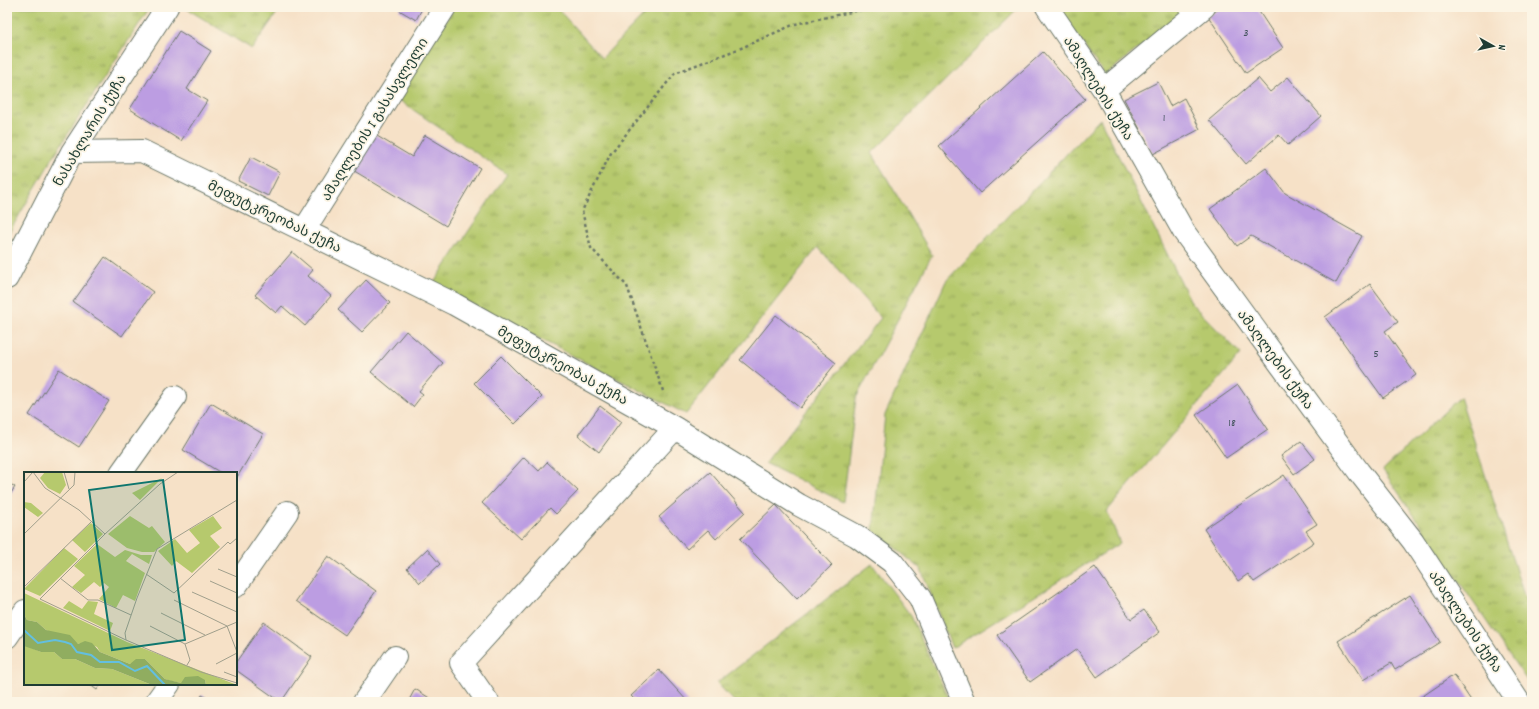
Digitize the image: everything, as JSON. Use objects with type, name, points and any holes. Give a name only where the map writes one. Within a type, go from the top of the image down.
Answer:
[{"type":"street","name":"ნასახლარის ქუჩა","points":[[7,278],[72,152],[167,7]]},
{"type":"street","name":"ამაღლების I გასასვლელი","points":[[304,230],[445,7]]},
{"type":"street","name":"ამაღლების ქუჩა","points":[[1047,7],[1104,90],[1184,232],[1359,472],[1413,541],[1519,702]]},
{"type":"street","points":[[1104,90],[1204,7]]},
{"type":"street","name":"მეფუტკრეობას ქუჩა","points":[[72,152],[142,151],[304,230],[454,304],[675,428],[799,505],[857,536],[892,562],[920,598],[964,702]]},
{"type":"street","points":[[122,472],[175,396]]},
{"type":"street","points":[[488,702],[461,663],[675,428]]},
{"type":"street","points":[[237,585],[287,512]]},
{"type":"street","points":[[7,637],[24,613]]},
{"type":"street","points":[[364,702],[395,657]]},
{"type":"street","points":[[156,702],[168,685]]},
{"type":"path","points":[[675,428],[627,286],[591,248],[582,211],[611,154],[675,73],[741,48],[795,24],[874,7]]},
{"type":"green space","points":[[7,7],[150,7],[55,154],[7,236]]},
{"type":"green space","points":[[184,7],[281,7],[252,49]]},
{"type":"green space","points":[[455,7],[556,7],[602,58],[647,12],[643,7],[1019,7],[872,153],[932,255],[856,398],[843,502],[765,463],[881,318],[818,247],[686,414],[433,284],[507,174],[393,96]]},
{"type":"green space","points":[[1056,7],[1190,7],[1105,75]]},
{"type":"green space","points":[[1100,119],[1192,304],[1241,354],[1107,511],[1120,543],[952,648],[921,569],[873,530],[885,415],[946,281]]},
{"type":"green space","points":[[1460,397],[1532,620],[1532,688],[1383,470]]},
{"type":"green space","points":[[872,564],[911,616],[950,702],[735,702],[717,683]]},
{"type":"building","points":[[401,7],[423,7],[416,20],[399,10]]},
{"type":"building","points":[[1222,7],[1256,7],[1283,48],[1246,73],[1208,16]]},
{"type":"building","points":[[179,31],[211,51],[187,89],[207,101],[181,141],[130,109]]},
{"type":"building","points":[[1043,52],[1085,99],[980,193],[939,146]]},
{"type":"building","points":[[1288,77],[1321,116],[1288,145],[1279,135],[1246,164],[1209,120],[1258,78],[1270,92]]},
{"type":"building","points":[[1158,82],[1170,106],[1184,98],[1200,129],[1153,154],[1124,99]]},
{"type":"building","points":[[372,133],[412,157],[425,135],[480,168],[446,226],[351,169]]},
{"type":"building","points":[[251,157],[280,172],[268,196],[238,181]]},
{"type":"building","points":[[1266,168],[1285,193],[1362,236],[1336,283],[1251,236],[1237,246],[1210,209]]},
{"type":"building","points":[[292,252],[313,270],[308,276],[331,296],[305,326],[282,306],[276,313],[255,295]]},
{"type":"building","points":[[105,257],[153,292],[122,336],[73,302]]},
{"type":"building","points":[[366,280],[390,303],[362,332],[338,310]]},
{"type":"building","points":[[1370,284],[1398,322],[1385,331],[1416,375],[1383,398],[1325,317]]},
{"type":"building","points":[[776,315],[836,363],[800,408],[740,360]]},
{"type":"building","points":[[406,331],[443,363],[419,391],[423,394],[413,407],[371,372]]},
{"type":"building","points":[[501,356],[542,397],[515,424],[474,383]]},
{"type":"building","points":[[59,369],[109,401],[79,447],[29,415]]},
{"type":"building","points":[[1238,385],[1268,429],[1226,458],[1196,415]]},
{"type":"building","points":[[211,403],[263,434],[237,477],[237,472],[219,472],[183,450]]},
{"type":"building","points":[[600,406],[621,422],[599,452],[578,435]]},
{"type":"building","points":[[1301,441],[1315,459],[1294,474],[1281,456]]},
{"type":"building","points":[[524,457],[539,471],[547,462],[578,491],[556,514],[550,508],[521,539],[482,503]]},
{"type":"building","points":[[710,472],[745,512],[716,539],[708,530],[687,549],[659,517]]},
{"type":"building","points":[[1284,475],[1317,524],[1306,531],[1314,542],[1254,582],[1248,574],[1238,581],[1204,529]]},
{"type":"building","points":[[7,482],[15,487],[7,499]]},
{"type":"building","points":[[776,505],[832,565],[797,599],[740,539]]},
{"type":"building","points":[[427,549],[440,564],[420,583],[407,568]]},
{"type":"building","points":[[328,556],[376,591],[345,635],[296,601]]},
{"type":"building","points":[[1095,567],[1131,619],[1144,610],[1160,632],[1097,677],[1077,649],[1030,682],[997,635]]},
{"type":"building","points":[[1410,595],[1440,642],[1395,670],[1391,663],[1363,680],[1338,641]]},
{"type":"building","points":[[264,622],[312,657],[281,702],[237,671],[237,661]]},
{"type":"building","points":[[659,670],[688,702],[637,702],[631,696]]},
{"type":"building","points":[[1454,675],[1472,702],[1414,702]]},
{"type":"building","points":[[90,685],[100,685],[97,690]]},
{"type":"building","points":[[415,689],[436,702],[408,702]]},
{"type":"building","points":[[202,695],[214,702],[198,702]]}]
